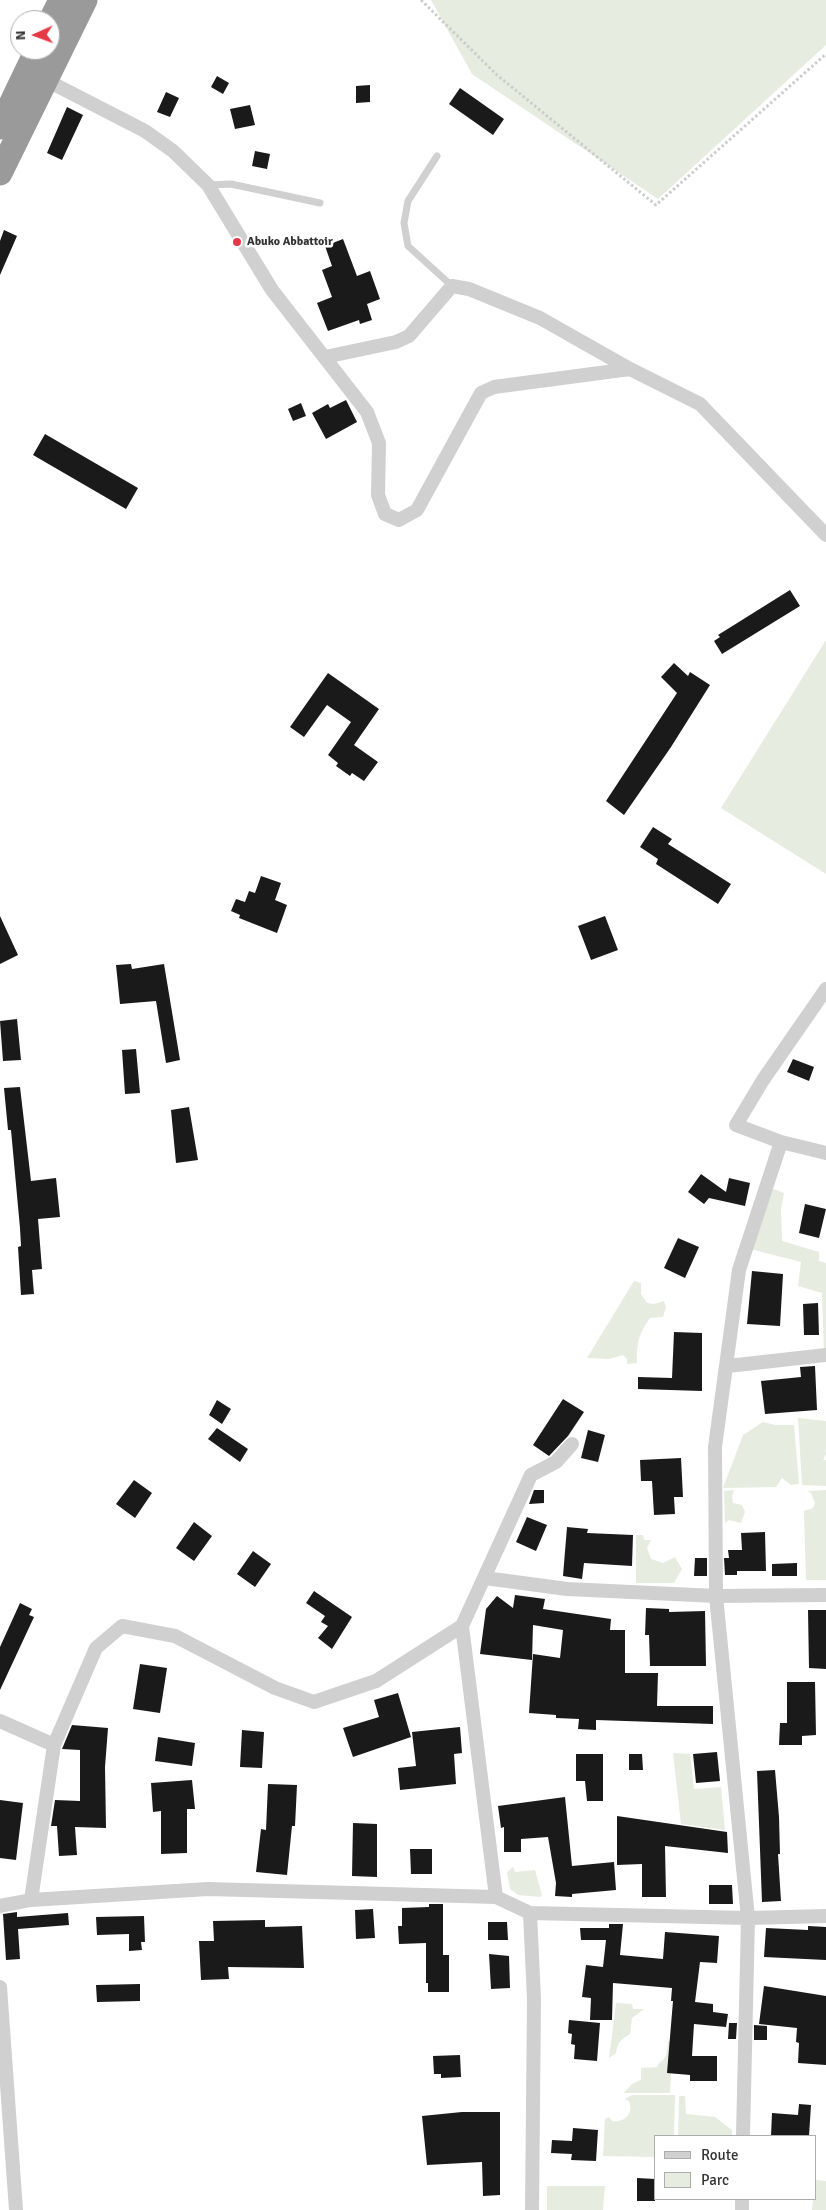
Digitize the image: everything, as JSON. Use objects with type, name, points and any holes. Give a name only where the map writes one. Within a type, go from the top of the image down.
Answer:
[{"type":"highway","points":[[0,127],[36,67],[85,0]]},
{"type":"highway","points":[[0,173],[36,67]]},
{"type":"street","points":[[36,67],[145,131],[174,152],[208,185],[272,290],[367,412],[379,443],[378,495],[385,514],[399,520],[417,510],[481,393],[494,387],[630,369]]},
{"type":"street","points":[[325,357],[396,342],[409,336],[452,286],[469,288],[540,318],[630,369],[700,404],[826,535]]},
{"type":"street","points":[[826,989],[763,1080],[736,1125],[780,1142],[826,1153]]},
{"type":"street","points":[[744,2135],[748,1918],[716,1596],[715,1447],[728,1366],[739,1270],[780,1142]]},
{"type":"street","points":[[728,1366],[826,1355]]},
{"type":"street","points":[[32,1900],[54,1744],[96,1648],[122,1626],[175,1636],[275,1688],[314,1702],[376,1681],[462,1626],[531,1474],[556,1462],[572,1444]]},
{"type":"street","points":[[485,1578],[567,1589],[716,1596],[826,1595]]},
{"type":"street","points":[[462,1626],[496,1897]]},
{"type":"street","points":[[0,1721],[54,1744]]},
{"type":"street","points":[[0,1906],[32,1900],[208,1890],[496,1897],[530,1913],[748,1918],[826,1916]]},
{"type":"street","points":[[530,1913],[534,1999],[532,2210]]},
{"type":"street","points":[[0,1987],[16,2210]]},
{"type":"lane","points":[[437,156],[408,201],[404,223],[408,246],[452,286]]},
{"type":"lane","points":[[208,185],[231,184],[320,203]]},
{"type":"path","points":[[421,0],[497,75],[656,205],[826,54]]},
{"type":"green space","points":[[431,0],[826,0],[826,45],[658,199],[472,74]]},
{"type":"green space","points":[[826,640],[826,874],[721,808]]},
{"type":"green space","points":[[771,1188],[784,1193],[781,1209],[782,1241],[819,1252],[819,1261],[826,1263],[826,1352],[824,1352],[822,1293],[798,1286],[801,1262],[750,1249]]},
{"type":"green space","points":[[634,1281],[641,1283],[641,1294],[647,1303],[654,1304],[664,1301],[666,1307],[663,1317],[650,1318],[643,1328],[637,1350],[637,1363],[627,1364],[627,1359],[623,1355],[609,1359],[587,1358]]},
{"type":"green space","points":[[798,1418],[826,1421],[826,1454],[823,1460],[826,1460],[826,1486],[802,1485]]},
{"type":"green space","points":[[763,1422],[775,1425],[794,1425],[799,1484],[791,1485],[782,1478],[776,1487],[723,1488],[743,1435]]},
{"type":"green space","points":[[734,1490],[732,1496],[733,1503],[742,1505],[745,1512],[741,1523],[729,1520],[725,1523],[724,1491]]},
{"type":"green space","points":[[826,1490],[826,1580],[806,1580],[804,1511],[813,1508],[815,1503],[811,1493],[807,1491]]},
{"type":"green space","points":[[636,1535],[643,1535],[644,1540],[651,1540],[647,1548],[651,1559],[663,1563],[675,1557],[682,1569],[674,1583],[636,1583]]},
{"type":"green space","points":[[673,1753],[690,1754],[694,1789],[721,1787],[725,1830],[681,1824]]},
{"type":"green space","points":[[513,1867],[515,1872],[535,1870],[542,1895],[540,1897],[518,1895],[510,1889],[507,1872]]},
{"type":"green space","points":[[616,2003],[632,2004],[633,2009],[644,2009],[632,2018],[630,2034],[620,2041],[616,2053],[609,2058]]},
{"type":"green space","points":[[668,2041],[673,2042],[670,2093],[624,2093],[632,2084],[641,2080],[641,2068],[657,2067],[664,2059]]},
{"type":"green space","points":[[632,2095],[675,2095],[674,2135],[654,2135],[654,2157],[603,2156],[605,2119],[609,2117],[612,2121],[617,2121],[627,2116],[630,2105],[629,2101],[625,2099]]},
{"type":"green space","points":[[679,2096],[685,2096],[686,2114],[715,2117],[732,2130],[732,2135],[678,2135]]},
{"type":"green space","points":[[816,2180],[826,2181],[826,2210],[812,2210],[813,2200],[816,2200]]},
{"type":"green space","points":[[547,2186],[605,2186],[603,2210],[547,2210]]},
{"type":"building","points":[[217,76],[229,83],[223,94],[211,87]]},
{"type":"building","points":[[370,85],[370,102],[356,103],[356,86]]},
{"type":"building","points":[[460,88],[504,119],[493,135],[449,104]]},
{"type":"building","points":[[166,92],[179,98],[170,117],[157,112]]},
{"type":"building","points":[[250,105],[255,125],[235,129],[230,109]]},
{"type":"building","points":[[67,107],[83,115],[62,160],[47,153]]},
{"type":"building","points":[[255,151],[270,154],[267,169],[252,166]]},
{"type":"building","points":[[4,230],[17,236],[0,275],[0,241]]},
{"type":"building","points":[[343,239],[357,276],[370,271],[380,299],[367,304],[372,320],[360,324],[359,320],[328,331],[317,303],[332,297],[322,270],[332,266],[325,246]]},
{"type":"building","points":[[346,400],[357,422],[326,439],[312,413],[328,404],[330,408]]},
{"type":"building","points":[[301,403],[306,416],[293,421],[288,409]]},
{"type":"building","points":[[45,434],[138,488],[126,509],[33,455]]},
{"type":"building","points":[[790,590],[800,606],[722,654],[714,641],[720,637],[718,635]]},
{"type":"building","points":[[674,663],[688,676],[690,672],[710,685],[671,747],[624,815],[606,801],[677,693],[661,677]]},
{"type":"building","points":[[328,673],[379,709],[354,745],[378,762],[364,781],[352,773],[350,776],[336,766],[338,763],[328,755],[351,722],[327,705],[304,737],[290,727]]},
{"type":"building","points":[[653,827],[672,839],[668,844],[731,884],[718,904],[656,864],[658,859],[640,847]]},
{"type":"building","points":[[261,876],[281,883],[275,900],[287,905],[277,933],[239,918],[240,915],[231,911],[236,899],[245,902],[249,891],[255,893]]},
{"type":"building","points":[[0,916],[18,955],[0,964]]},
{"type":"building","points":[[605,916],[618,950],[591,960],[578,926]]},
{"type":"building","points":[[131,964],[132,969],[164,964],[180,1060],[166,1063],[156,1001],[120,1004],[116,965]]},
{"type":"building","points":[[17,1019],[21,1060],[3,1061],[0,1021]]},
{"type":"building","points":[[136,1049],[140,1093],[125,1094],[122,1050]]},
{"type":"building","points":[[793,1059],[814,1067],[809,1081],[787,1072]]},
{"type":"building","points":[[20,1087],[31,1181],[56,1178],[60,1217],[38,1219],[42,1269],[32,1270],[34,1294],[21,1295],[18,1247],[21,1246],[20,1228],[11,1130],[8,1130],[4,1088]]},
{"type":"building","points":[[189,1107],[198,1160],[176,1163],[171,1110]]},
{"type":"building","points":[[701,1174],[726,1192],[729,1178],[750,1183],[745,1206],[709,1198],[704,1204],[688,1192]]},
{"type":"building","points":[[805,1204],[826,1209],[819,1238],[799,1233]]},
{"type":"building","points":[[678,1238],[699,1247],[685,1278],[664,1268]]},
{"type":"building","points":[[752,1271],[783,1274],[780,1326],[747,1324]]},
{"type":"building","points":[[818,1303],[819,1335],[804,1335],[803,1304]]},
{"type":"building","points":[[674,1332],[702,1333],[702,1391],[638,1389],[638,1377],[672,1378]]},
{"type":"building","points":[[815,1366],[817,1410],[765,1414],[761,1381],[801,1377],[800,1367]]},
{"type":"building","points":[[563,1399],[584,1412],[568,1436],[549,1456],[533,1445]]},
{"type":"building","points":[[217,1400],[231,1409],[222,1424],[209,1415]]},
{"type":"building","points":[[217,1428],[248,1449],[240,1462],[208,1439]]},
{"type":"building","points":[[588,1430],[605,1435],[598,1462],[581,1458]]},
{"type":"building","points":[[681,1458],[683,1497],[674,1497],[675,1514],[654,1515],[652,1481],[641,1481],[640,1460]]},
{"type":"building","points":[[134,1480],[152,1493],[135,1518],[116,1504]]},
{"type":"building","points":[[534,1490],[544,1490],[544,1503],[529,1504]]},
{"type":"building","points":[[527,1517],[547,1525],[536,1551],[516,1542]]},
{"type":"building","points":[[194,1522],[212,1536],[194,1561],[176,1548]]},
{"type":"building","points":[[567,1527],[588,1529],[587,1533],[633,1535],[632,1566],[584,1563],[582,1579],[563,1576]]},
{"type":"building","points":[[765,1532],[766,1571],[737,1571],[737,1575],[725,1575],[724,1558],[729,1558],[728,1550],[742,1550],[741,1533]]},
{"type":"building","points":[[253,1551],[271,1564],[255,1587],[237,1574]]},
{"type":"building","points":[[695,1558],[707,1558],[707,1576],[694,1576]]},
{"type":"building","points":[[797,1563],[797,1576],[772,1576],[772,1564]]},
{"type":"building","points":[[314,1591],[352,1617],[332,1649],[318,1638],[328,1626],[321,1622],[325,1616],[306,1603]]},
{"type":"building","points":[[515,1595],[545,1599],[543,1609],[611,1619],[610,1630],[625,1630],[625,1673],[658,1673],[657,1706],[713,1706],[713,1724],[596,1720],[596,1730],[578,1729],[579,1719],[556,1718],[556,1715],[529,1713],[533,1654],[560,1658],[563,1630],[533,1625],[532,1660],[480,1654],[486,1609],[497,1596],[513,1608]]},
{"type":"building","points":[[20,1603],[32,1609],[29,1615],[34,1617],[0,1690],[0,1647]]},
{"type":"building","points":[[646,1608],[669,1609],[669,1612],[705,1611],[706,1666],[650,1666],[649,1635],[645,1635]]},
{"type":"building","points":[[808,1610],[826,1610],[826,1669],[809,1668]]},
{"type":"building","points":[[140,1664],[167,1668],[160,1713],[133,1709]]},
{"type":"building","points":[[787,1682],[815,1682],[816,1735],[802,1736],[802,1745],[779,1745],[780,1723],[787,1723]]},
{"type":"building","points":[[398,1693],[411,1737],[353,1757],[343,1728],[379,1717],[374,1700]]},
{"type":"building","points":[[72,1725],[108,1728],[105,1767],[106,1828],[75,1827],[77,1855],[59,1856],[57,1826],[51,1826],[55,1800],[80,1801],[80,1750],[62,1749]]},
{"type":"building","points":[[460,1727],[462,1753],[454,1754],[456,1784],[400,1790],[398,1768],[416,1766],[412,1732]]},
{"type":"building","points":[[242,1730],[264,1732],[262,1768],[240,1767]]},
{"type":"building","points":[[158,1737],[195,1743],[192,1766],[155,1761]]},
{"type":"building","points":[[717,1752],[720,1781],[696,1783],[693,1754]]},
{"type":"building","points":[[576,1754],[603,1754],[603,1801],[587,1801],[585,1781],[576,1781]]},
{"type":"building","points":[[629,1754],[642,1754],[643,1770],[629,1770]]},
{"type":"building","points":[[775,1770],[779,1817],[780,1854],[778,1854],[781,1901],[762,1902],[757,1771]]},
{"type":"building","points":[[192,1780],[195,1809],[187,1809],[187,1853],[161,1854],[161,1811],[153,1812],[151,1783]]},
{"type":"building","points":[[268,1784],[297,1785],[295,1826],[292,1826],[287,1875],[256,1872],[261,1829],[266,1830]]},
{"type":"building","points":[[565,1797],[572,1866],[614,1862],[616,1890],[572,1894],[572,1897],[555,1896],[556,1883],[548,1837],[521,1839],[521,1852],[504,1852],[504,1827],[501,1828],[498,1806]]},
{"type":"building","points":[[0,1800],[23,1803],[16,1860],[0,1858]]},
{"type":"building","points":[[617,1816],[727,1832],[728,1853],[665,1846],[666,1897],[642,1897],[642,1864],[617,1865]]},
{"type":"building","points":[[353,1823],[377,1824],[377,1877],[352,1876]]},
{"type":"building","points":[[410,1849],[432,1849],[432,1874],[411,1874]]},
{"type":"building","points":[[709,1885],[732,1885],[733,1904],[709,1904]]},
{"type":"building","points":[[429,1904],[443,1904],[443,1955],[449,1955],[449,1992],[428,1992],[428,1983],[426,1983],[426,1943],[399,1944],[398,1926],[402,1926],[402,1908],[429,1907]]},
{"type":"building","points":[[373,1909],[375,1938],[356,1939],[355,1910]]},
{"type":"building","points":[[17,1912],[17,1917],[68,1913],[69,1925],[18,1929],[20,1959],[6,1960],[3,1914]]},
{"type":"building","points":[[144,1916],[145,1942],[141,1942],[142,1950],[129,1951],[129,1934],[97,1935],[96,1917]]},
{"type":"building","points":[[265,1920],[265,1927],[302,1926],[304,1968],[228,1967],[229,1979],[201,1980],[199,1941],[214,1941],[213,1921]]},
{"type":"building","points":[[488,1922],[507,1922],[508,1940],[488,1940]]},
{"type":"building","points":[[609,1924],[623,1924],[620,1955],[663,1959],[665,1932],[719,1936],[717,1963],[700,1962],[695,2002],[713,2004],[713,2012],[728,2014],[726,2027],[694,2024],[692,2056],[717,2056],[717,2081],[690,2081],[690,2075],[667,2073],[673,2001],[671,2001],[672,1988],[613,1983],[612,2020],[590,2020],[591,1998],[582,1997],[586,1965],[603,1967],[606,1940],[581,1940],[580,1928],[609,1928]]},
{"type":"building","points":[[808,1926],[826,1927],[826,1960],[764,1957],[766,1928],[808,1930]]},
{"type":"building","points":[[489,1954],[509,1956],[510,1988],[491,1989]]},
{"type":"building","points":[[140,1984],[140,2001],[97,2002],[96,1985]]},
{"type":"building","points":[[764,1986],[826,1996],[826,2065],[798,2063],[799,2043],[796,2042],[797,2028],[759,2024]]},
{"type":"building","points":[[569,2020],[600,2023],[597,2061],[574,2059],[575,2045],[571,2044],[572,2034],[568,2033]]},
{"type":"building","points":[[729,2023],[737,2023],[736,2039],[728,2039]]},
{"type":"building","points":[[754,2025],[767,2026],[767,2040],[754,2040]]},
{"type":"building","points":[[460,2055],[461,2077],[441,2078],[441,2074],[434,2074],[433,2056]]},
{"type":"building","points":[[799,2104],[811,2105],[809,2135],[771,2135],[772,2113],[798,2115]]},
{"type":"building","points":[[462,2112],[500,2112],[500,2195],[483,2196],[482,2162],[427,2165],[422,2116]]},
{"type":"building","points":[[573,2128],[598,2130],[596,2161],[571,2160],[572,2154],[551,2153],[552,2140],[572,2141]]},
{"type":"building","points":[[637,2178],[654,2179],[655,2201],[637,2201]]},
{"type":"place","name":"Abuko Abbattoir","points":[[237,242]]}]
